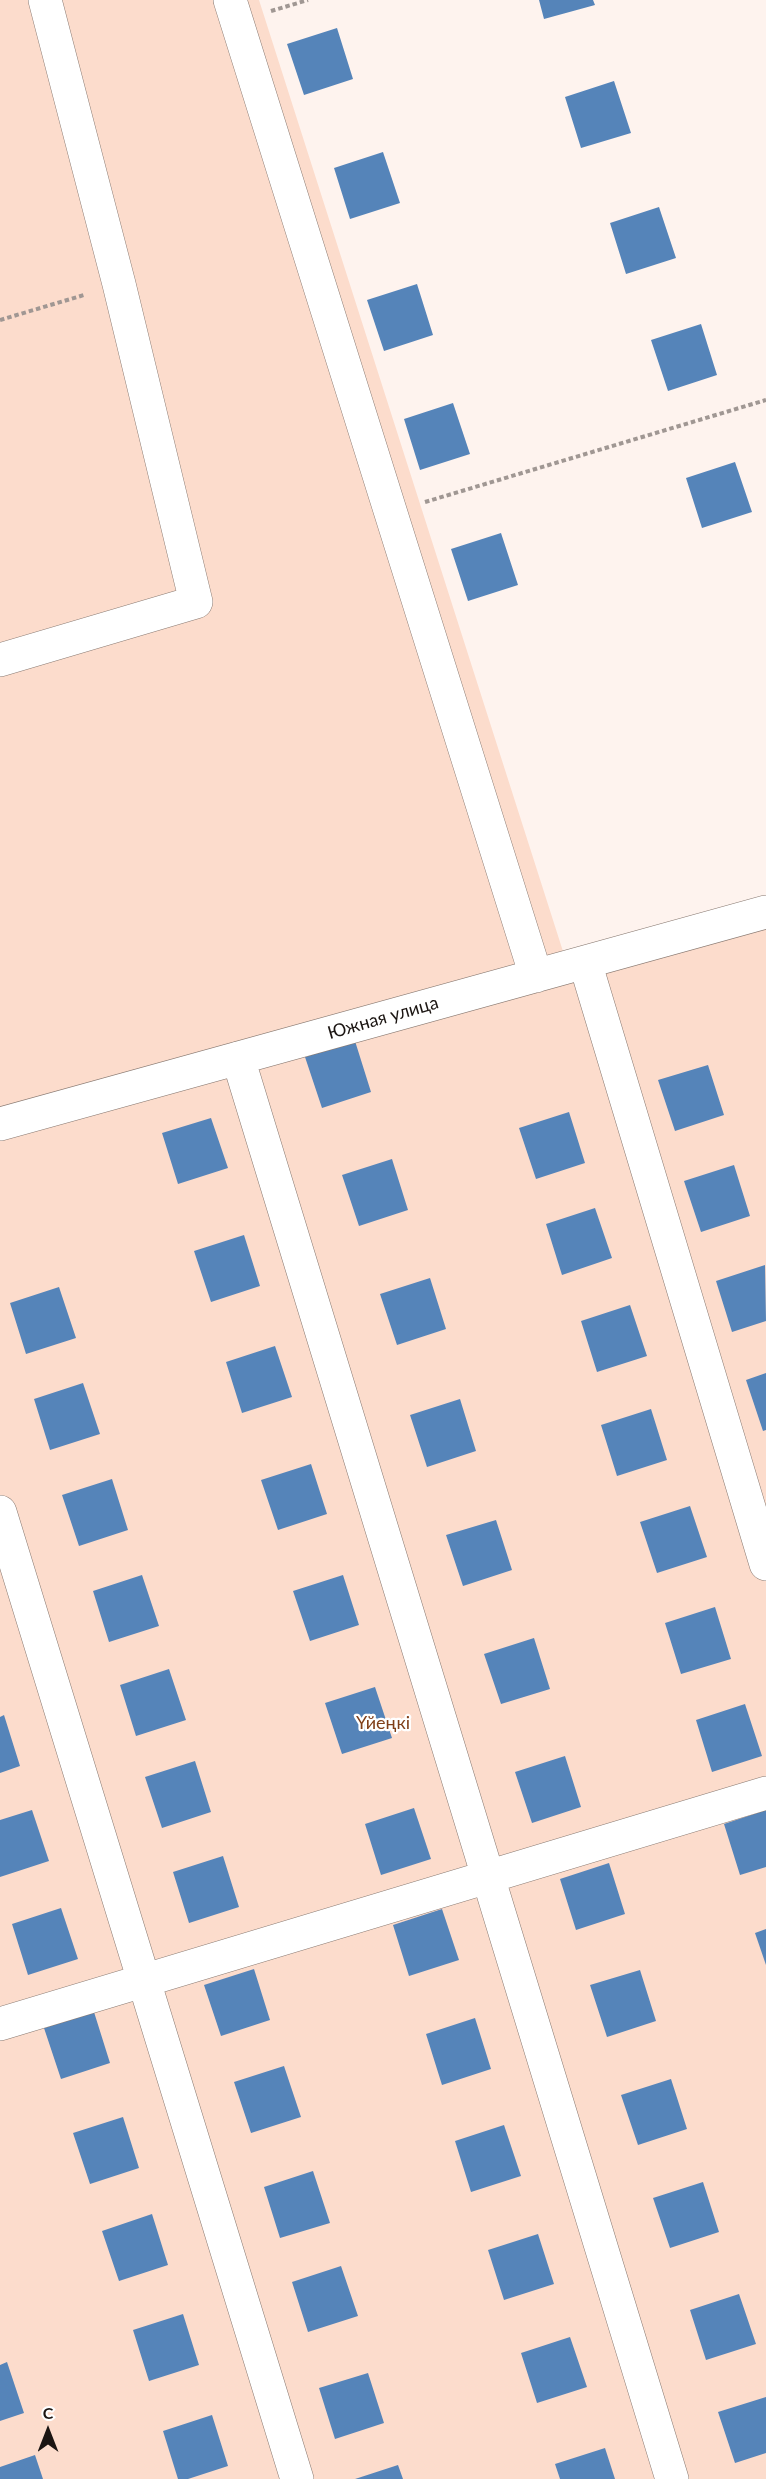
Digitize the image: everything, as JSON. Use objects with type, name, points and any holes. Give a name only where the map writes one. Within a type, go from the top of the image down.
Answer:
[{"type":"lane","points":[[0,660],[196,602],[119,284],[45,0]]},
{"type":"lane","points":[[230,0],[536,976]]},
{"type":"lane","name":"Южная улица","points":[[0,1124],[766,912]]},
{"type":"lane","points":[[585,962],[766,1564]]},
{"type":"lane","points":[[238,1058],[672,2479]]},
{"type":"lane","points":[[0,1512],[297,2479]]},
{"type":"lane","points":[[0,2024],[766,1793]]},
{"type":"path","points":[[0,320],[119,284]]},
{"type":"path","points":[[390,512],[766,400]]},
{"type":"green space","name":"Үйеңкі","points":[[0,0],[259,0],[568,967],[766,911],[766,2479],[0,2479]]},
{"type":"building","points":[[539,0],[593,0],[595,5],[544,19]]},
{"type":"building","points":[[337,28],[353,79],[304,95],[287,44]]},
{"type":"building","points":[[614,81],[631,133],[581,148],[565,97]]},
{"type":"building","points":[[383,152],[400,203],[350,219],[334,168]]},
{"type":"building","points":[[659,207],[676,258],[626,274],[610,223]]},
{"type":"building","points":[[417,284],[433,335],[384,351],[367,300]]},
{"type":"building","points":[[701,324],[717,375],[668,391],[651,340]]},
{"type":"building","points":[[453,403],[470,454],[420,470],[404,419]]},
{"type":"building","points":[[735,462],[752,512],[702,528],[686,478]]},
{"type":"building","points":[[501,533],[518,585],[468,601],[451,549]]},
{"type":"building","points":[[355,1041],[371,1092],[322,1108],[305,1057]]},
{"type":"building","points":[[708,1065],[724,1115],[675,1131],[658,1080]]},
{"type":"building","points":[[569,1112],[585,1163],[536,1179],[519,1128]]},
{"type":"building","points":[[211,1118],[228,1168],[178,1184],[162,1133]]},
{"type":"building","points":[[392,1159],[408,1210],[359,1226],[342,1175]]},
{"type":"building","points":[[734,1165],[750,1216],[701,1232],[684,1181]]},
{"type":"building","points":[[595,1208],[612,1258],[562,1275],[546,1224]]},
{"type":"building","points":[[244,1235],[260,1286],[211,1302],[194,1251]]},
{"type":"building","points":[[765,1265],[766,1321],[732,1332],[716,1281]]},
{"type":"building","points":[[430,1278],[446,1329],[397,1345],[380,1294]]},
{"type":"building","points":[[59,1287],[76,1338],[26,1354],[10,1303]]},
{"type":"building","points":[[630,1305],[647,1356],[597,1372],[581,1321]]},
{"type":"building","points":[[275,1346],[292,1397],[242,1413],[226,1362]]},
{"type":"building","points":[[766,1373],[766,1430],[763,1431],[746,1380]]},
{"type":"building","points":[[83,1383],[100,1434],[50,1450],[34,1399]]},
{"type":"building","points":[[460,1399],[476,1451],[427,1467],[410,1415]]},
{"type":"building","points":[[651,1409],[667,1460],[617,1476],[601,1425]]},
{"type":"building","points":[[311,1464],[327,1514],[278,1530],[261,1480]]},
{"type":"building","points":[[112,1479],[128,1530],[79,1546],[62,1495]]},
{"type":"building","points":[[690,1506],[707,1557],[657,1573],[640,1522]]},
{"type":"building","points":[[496,1520],[512,1570],[463,1586],[446,1535]]},
{"type":"building","points":[[142,1575],[159,1626],[109,1642],[93,1591]]},
{"type":"building","points":[[343,1575],[359,1625],[310,1641],[293,1591]]},
{"type":"building","points":[[715,1607],[731,1659],[681,1674],[665,1623]]},
{"type":"building","points":[[534,1638],[550,1689],[501,1704],[484,1654]]},
{"type":"building","points":[[169,1669],[186,1720],[136,1736],[120,1685]]},
{"type":"building","points":[[375,1687],[392,1738],[342,1754],[325,1703]]},
{"type":"building","points":[[745,1704],[762,1756],[712,1772],[696,1720]]},
{"type":"building","points":[[4,1715],[20,1766],[0,1773],[0,1717]]},
{"type":"building","points":[[565,1756],[581,1807],[532,1823],[515,1772]]},
{"type":"building","points":[[195,1761],[211,1812],[162,1828],[145,1777]]},
{"type":"building","points":[[414,1808],[431,1859],[381,1875],[365,1824]]},
{"type":"building","points":[[32,1810],[49,1861],[0,1877],[0,1820]]},
{"type":"building","points":[[766,1810],[766,1867],[740,1875],[724,1824]]},
{"type":"building","points":[[223,1856],[239,1907],[189,1923],[173,1872]]},
{"type":"building","points":[[609,1863],[625,1914],[576,1930],[560,1879]]},
{"type":"building","points":[[61,1908],[78,1959],[28,1975],[12,1924]]},
{"type":"building","points":[[442,1909],[459,1960],[409,1976],[393,1925]]},
{"type":"building","points":[[766,1929],[766,1965],[755,1933]]},
{"type":"building","points":[[254,1969],[270,2020],[221,2036],[204,1985]]},
{"type":"building","points":[[640,1970],[656,2021],[607,2037],[590,1985]]},
{"type":"building","points":[[94,2012],[110,2063],[61,2079],[44,2028]]},
{"type":"building","points":[[475,2018],[491,2069],[442,2085],[426,2034]]},
{"type":"building","points":[[284,2066],[301,2117],[251,2133],[234,2082]]},
{"type":"building","points":[[671,2079],[687,2129],[638,2145],[621,2095]]},
{"type":"building","points":[[123,2117],[139,2168],[90,2184],[73,2133]]},
{"type":"building","points":[[504,2125],[521,2176],[471,2192],[455,2141]]},
{"type":"building","points":[[313,2171],[330,2223],[280,2238],[264,2187]]},
{"type":"building","points":[[703,2182],[719,2232],[670,2248],[653,2198]]},
{"type":"building","points":[[152,2214],[168,2265],[119,2281],[102,2231]]},
{"type":"building","points":[[538,2234],[554,2284],[504,2300],[488,2250]]},
{"type":"building","points":[[341,2266],[358,2316],[308,2332],[292,2282]]},
{"type":"building","points":[[739,2294],[756,2344],[706,2360],[690,2310]]},
{"type":"building","points":[[183,2314],[199,2365],[149,2381],[133,2330]]},
{"type":"building","points":[[570,2337],[587,2387],[537,2403],[521,2353]]},
{"type":"building","points":[[7,2362],[24,2413],[0,2421],[0,2365]]},
{"type":"building","points":[[368,2373],[384,2423],[335,2439],[319,2388]]},
{"type":"building","points":[[766,2397],[766,2453],[735,2463],[718,2412]]},
{"type":"building","points":[[212,2415],[228,2466],[188,2479],[178,2479],[163,2431]]},
{"type":"building","points":[[605,2448],[615,2479],[560,2479],[555,2464]]},
{"type":"building","points":[[35,2455],[43,2479],[0,2479],[0,2467]]},
{"type":"building","points":[[398,2465],[403,2479],[355,2479]]}]
